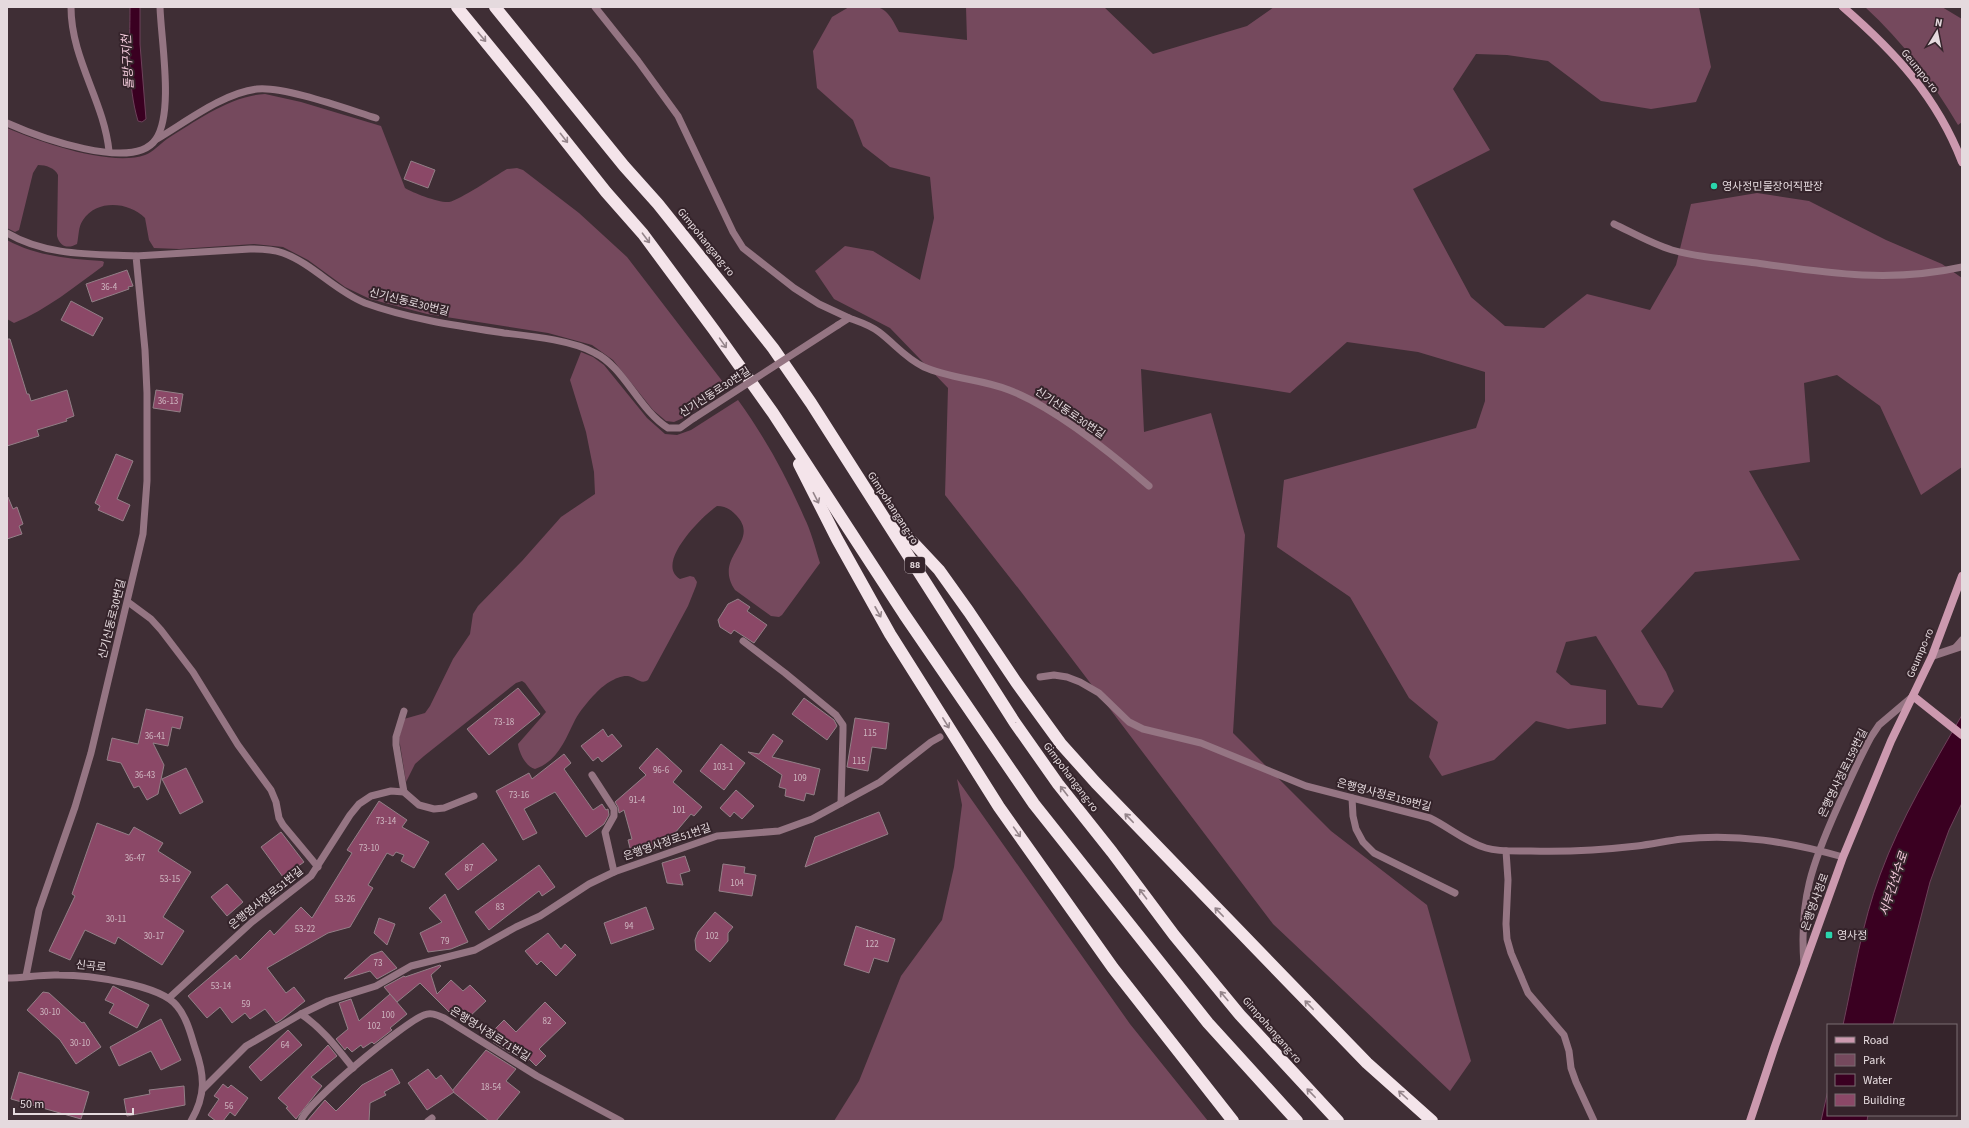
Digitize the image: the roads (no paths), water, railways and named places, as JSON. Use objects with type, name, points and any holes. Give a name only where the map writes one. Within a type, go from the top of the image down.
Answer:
[{"type":"highway","points":[[457,7],[606,192],[643,234],[773,413],[904,614],[1034,804],[1208,1023],[1297,1121]]},
{"type":"highway","name":"Gimpohangang-ro","points":[[495,7],[624,166],[658,204],[769,343],[873,499],[1015,723],[1058,784],[1112,852],[1174,935],[1295,1076],[1338,1121]]},
{"type":"highway","points":[[773,413],[836,539],[890,634],[995,800],[1113,968],[1233,1121]]},
{"type":"highway","points":[[873,499],[938,570],[1061,744],[1096,783],[1367,1063],[1432,1121]]},
{"type":"street","name":"Geumpo-ro","points":[[1843,7],[1905,66],[1921,86],[1942,118],[1962,162]]},
{"type":"street","name":"Geumpo-ro","points":[[1913,696],[1932,656],[1962,576]]},
{"type":"street","points":[[1932,656],[1959,647]]},
{"type":"street","points":[[1913,696],[1962,735]]},
{"type":"street","name":"은행영사정로","points":[[1750,1121],[1843,857],[1891,741],[1913,696]]},
{"type":"lane","points":[[72,7],[74,38],[77,51],[106,129],[109,151]]},
{"type":"lane","points":[[156,139],[164,114],[165,97],[160,7]]},
{"type":"lane","points":[[595,7],[638,61],[678,116],[733,232],[743,248],[808,298],[849,318]]},
{"type":"lane","points":[[7,123],[41,137],[72,146],[130,153],[144,150],[156,139],[215,104],[235,95],[257,89],[283,92],[376,118]]},
{"type":"lane","points":[[1614,224],[1654,243],[1684,254],[1823,273],[1871,276],[1921,274],[1962,267]]},
{"type":"lane","name":"신기신동로30번길","points":[[7,233],[30,244],[72,254],[136,256],[250,249],[266,249],[283,253],[298,260],[349,295],[380,308],[433,320],[535,337],[588,349],[607,361],[653,417],[668,428],[680,428],[849,318],[868,325],[880,333],[911,360],[925,368],[992,384],[1024,396],[1067,423],[1119,460],[1149,486]]},
{"type":"lane","name":"신기신동로30번길","points":[[26,976],[39,910],[75,807],[91,753],[143,534],[147,481],[147,427],[145,350],[136,256]]},
{"type":"lane","points":[[128,602],[150,619],[161,630],[193,672],[238,745],[271,790],[276,802],[279,818],[283,825],[318,867]]},
{"type":"lane","points":[[1959,647],[1962,640]]},
{"type":"lane","points":[[743,641],[829,708],[840,721],[843,732],[841,803]]},
{"type":"lane","name":"은행영사정로159번길","points":[[1040,677],[1054,675],[1067,677],[1080,682],[1099,693],[1129,722],[1143,729],[1201,743],[1306,786],[1430,818],[1475,844],[1487,848],[1506,851],[1596,849],[1637,846],[1683,839],[1734,837],[1760,839],[1818,850],[1843,857]]},
{"type":"lane","name":"은행영사정로159번길","points":[[1804,965],[1802,918],[1809,880],[1818,850],[1871,737],[1879,725],[1913,696]]},
{"type":"lane","points":[[404,711],[396,737],[404,792],[419,805],[434,809],[444,808],[474,796]]},
{"type":"lane","name":"은행영사정로51번길","points":[[191,1121],[204,1089],[246,1046],[301,1014],[328,1001],[376,986],[411,966],[475,950],[516,927],[540,916],[589,884],[614,872],[717,836],[730,834],[766,833],[792,827],[880,782],[922,748],[940,737]]},
{"type":"lane","name":"은행영사정로51번길","points":[[592,775],[614,809],[614,816],[605,832],[614,872]]},
{"type":"lane","name":"은행영사정로51번길","points":[[204,1089],[199,1058],[190,1031],[177,1006],[169,998],[218,951],[252,922],[300,886],[318,867],[350,815],[360,804],[382,792],[404,792]]},
{"type":"lane","points":[[1352,798],[1353,816],[1356,829],[1363,842],[1374,853],[1455,893]]},
{"type":"lane","points":[[1506,851],[1508,880],[1506,924],[1507,939],[1511,953],[1528,993],[1564,1035],[1569,1051],[1571,1068],[1594,1121]]},
{"type":"lane","name":"신곡로","points":[[7,978],[58,974],[108,979],[141,988],[169,998]]},
{"type":"lane","points":[[301,1014],[313,1021],[353,1068]]},
{"type":"lane","name":"은행영사정로71번길","points":[[301,1121],[307,1109],[353,1068],[417,1018],[425,1014],[437,1015],[468,1032],[537,1076],[621,1121]]},
{"type":"water","points":[[130,7],[140,7],[140,44],[146,119],[142,122],[138,121],[132,93],[130,64]]},
{"type":"water","name":"서부간선수로","points":[[1962,715],[1962,803],[1949,830],[1930,882],[1893,1024],[1843,1024],[1863,930],[1880,875],[1897,833],[1928,773]]},
{"type":"water","points":[[1827,1094],[1827,1116],[1868,1116],[1867,1121],[1821,1121]]},
{"type":"place","name":"영사정민물장어직판장","points":[[1714,186]]},
{"type":"place","name":"영사정","points":[[1829,935]]},
{"type":"water label","name":"돌방구지천","points":[[128,62]]}]
